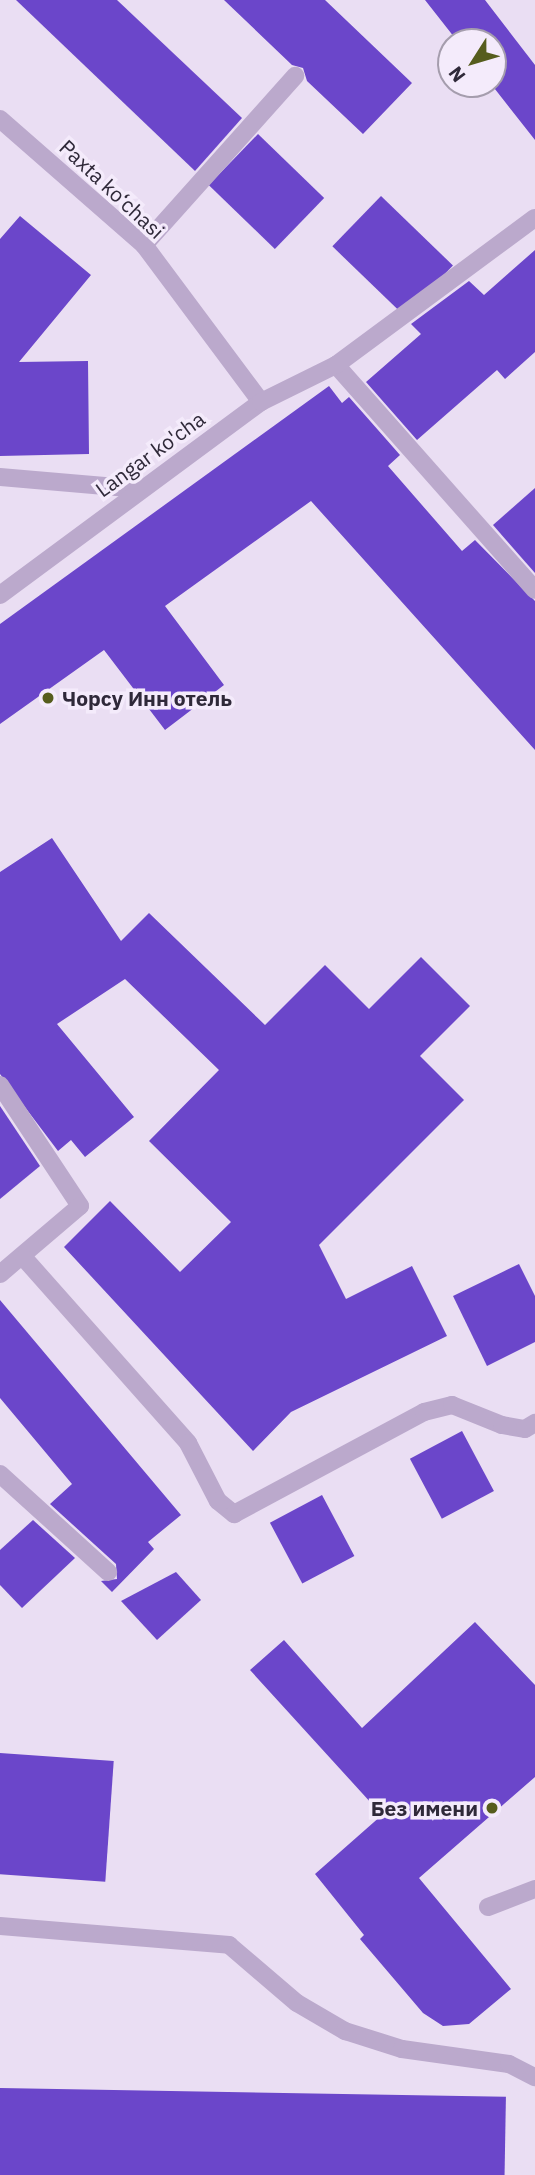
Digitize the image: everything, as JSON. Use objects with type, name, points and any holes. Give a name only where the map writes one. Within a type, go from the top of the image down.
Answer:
[{"type":"street","points":[[144,244],[295,76]]},
{"type":"street","name":"Paxta ko‘chasi","points":[[0,119],[144,244],[261,402]]},
{"type":"street","name":"Langar ko'cha","points":[[0,595],[139,489],[261,402],[336,365],[535,218]]},
{"type":"street","points":[[336,365],[535,590]]},
{"type":"street","points":[[0,477],[139,489]]},
{"type":"street","points":[[0,1086],[79,1206],[24,1258],[0,1274]]},
{"type":"street","points":[[24,1258],[188,1443],[218,1501],[234,1514],[424,1412],[453,1405],[502,1425],[525,1429],[535,1423]]},
{"type":"street","points":[[0,1474],[108,1572]]},
{"type":"street","points":[[488,1907],[535,1889]]},
{"type":"street","points":[[0,1926],[229,1945],[297,2003],[345,2031],[402,2049],[509,2064],[535,2077]]},
{"type":"building","points":[[16,0],[117,0],[242,118],[195,171]]},
{"type":"building","points":[[224,0],[325,0],[412,83],[363,134],[307,81],[303,68],[292,65]]},
{"type":"building","points":[[425,0],[485,0],[507,28],[447,28]]},
{"type":"building","points":[[507,29],[535,65],[535,140],[502,98],[507,98]]},
{"type":"building","points":[[258,134],[324,198],[275,249],[209,185]]},
{"type":"building","points":[[381,196],[453,265],[404,316],[332,246]]},
{"type":"building","points":[[20,216],[91,275],[19,362],[88,361],[89,454],[0,456],[0,239]]},
{"type":"building","points":[[535,250],[535,352],[505,379],[497,370],[417,440],[366,382],[421,334],[411,324],[469,281],[484,295]]},
{"type":"building","points":[[329,386],[342,403],[349,397],[400,455],[388,466],[462,551],[475,540],[535,601],[535,750],[311,501],[165,606],[224,685],[165,730],[104,650],[0,724],[0,624]]},
{"type":"building","points":[[535,488],[535,573],[493,525]]},
{"type":"building","points":[[52,838],[121,941],[149,913],[265,1025],[325,965],[369,1009],[421,957],[470,1006],[420,1056],[464,1100],[319,1245],[346,1299],[412,1266],[447,1336],[291,1412],[253,1451],[64,1247],[110,1201],[180,1272],[231,1222],[149,1141],[219,1070],[125,979],[57,1024],[134,1117],[85,1157],[71,1140],[58,1151],[0,1074],[0,872]]},
{"type":"building","points":[[0,1106],[40,1166],[0,1199]]},
{"type":"building","points":[[519,1264],[535,1296],[535,1342],[487,1366],[453,1296]]},
{"type":"building","points":[[0,1300],[181,1515],[148,1542],[154,1549],[112,1592],[101,1581],[117,1579],[116,1564],[50,1504],[72,1484],[0,1398]]},
{"type":"building","points":[[462,1431],[494,1491],[442,1519],[410,1459]]},
{"type":"building","points":[[322,1495],[354,1556],[302,1584],[270,1523]]},
{"type":"building","points":[[33,1520],[75,1558],[22,1608],[0,1585],[0,1550]]},
{"type":"building","points":[[176,1572],[201,1600],[157,1640],[121,1601]]},
{"type":"building","points":[[475,1622],[535,1685],[535,1777],[419,1878],[511,1989],[469,2024],[443,2026],[423,2013],[360,1939],[364,1935],[315,1874],[382,1815],[250,1670],[284,1640],[362,1728]]},
{"type":"building","points":[[0,1753],[114,1761],[105,1882],[0,1874]]},
{"type":"building","points":[[0,2088],[506,2097],[505,2175],[0,2175]]},
{"type":"place","name":"Чорсу Инн отель","points":[[48,698]]},
{"type":"place","name":"Без имени","points":[[492,1808]]}]
